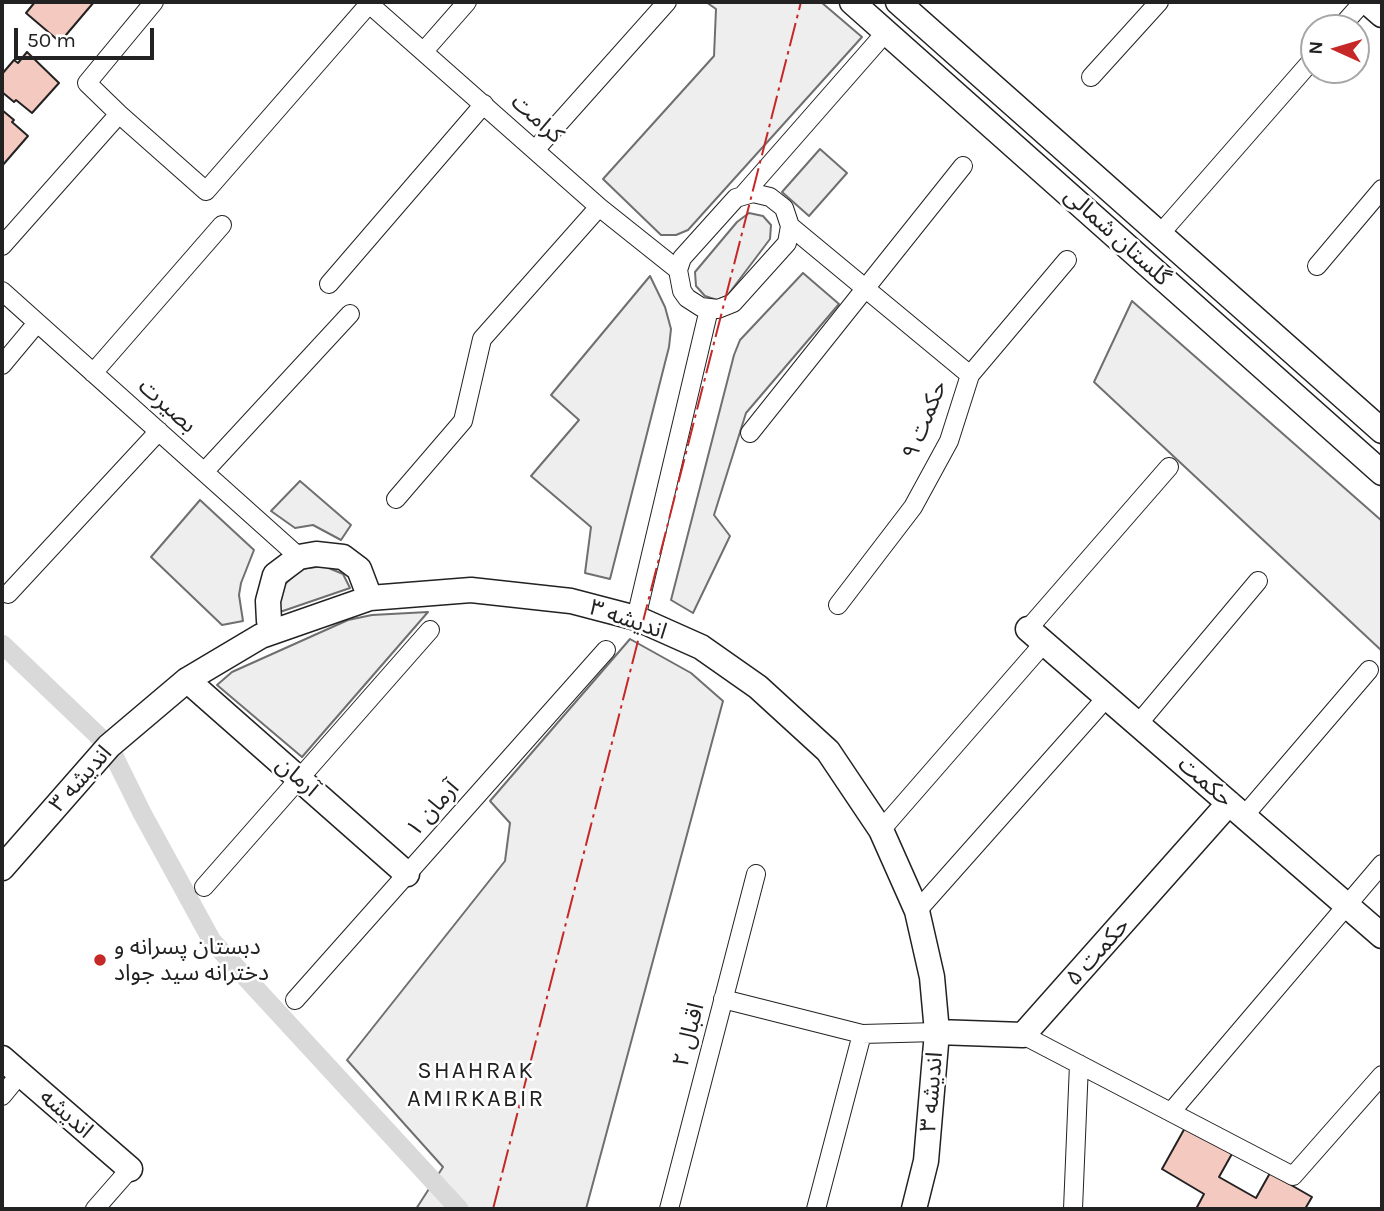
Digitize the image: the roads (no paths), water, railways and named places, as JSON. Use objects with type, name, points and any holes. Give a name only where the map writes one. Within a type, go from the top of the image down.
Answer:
[{"type":"street","points":[[154,2],[87,83],[118,114],[206,191],[368,3]]},
{"type":"street","points":[[424,51],[467,2]]},
{"type":"street","points":[[535,150],[667,2]]},
{"type":"street","name":"گلستان شمالی","points":[[852,2],[1382,473]]},
{"type":"street","name":"گلستان شمالی","points":[[898,2],[1382,431]]},
{"type":"street","points":[[1091,77],[1159,2]]},
{"type":"street","points":[[1365,2],[1382,15]]},
{"type":"street","name":"کرامت","points":[[368,3],[599,207],[678,270]]},
{"type":"street","points":[[744,194],[886,32]]},
{"type":"street","points":[[1140,257],[1300,74]]},
{"type":"street","points":[[329,284],[484,104]]},
{"type":"street","points":[[2,246],[118,114]]},
{"type":"street","points":[[750,433],[964,166]]},
{"type":"street","points":[[1317,266],[1382,189]]},
{"type":"street","points":[[753,192],[770,197],[784,208],[790,226],[787,243],[733,303],[726,307],[709,309],[687,298],[678,270],[682,258],[736,198],[753,192]]},
{"type":"street","points":[[396,499],[463,421],[482,339],[599,207]]},
{"type":"street","points":[[93,373],[222,225]]},
{"type":"street","points":[[790,226],[970,375]]},
{"type":"street","name":"حکمت ۹","points":[[838,606],[913,507],[948,441],[970,375],[1067,260]]},
{"type":"street","name":"بصیرت","points":[[2,291],[299,557]]},
{"type":"street","points":[[636,618],[709,309]]},
{"type":"street","points":[[204,472],[350,314]]},
{"type":"street","points":[[2,365],[37,323]]},
{"type":"street","points":[[8,594],[159,432]]},
{"type":"street","points":[[881,830],[1169,467]]},
{"type":"street","points":[[275,631],[269,621],[268,601],[275,575],[299,557],[316,554],[343,557],[359,569],[370,598]]},
{"type":"street","points":[[1138,724],[1258,581]]},
{"type":"street","name":"اندیشه ۳","points":[[2,868],[109,746],[187,680],[261,636],[370,598],[471,590],[570,601],[636,618],[701,647],[758,687],[828,751],[881,830],[917,911],[932,977],[937,1032],[926,1161],[914,1209]]},
{"type":"street","points":[[204,887],[430,630]]},
{"type":"street","name":"حکمت","points":[[1036,636],[1382,936]]},
{"type":"street","name":"آرمان ۱","points":[[295,1000],[606,650]]},
{"type":"street","name":"حکمت ۵","points":[[1023,1035],[1369,670]]},
{"type":"street","name":"آرمان","points":[[187,680],[407,874]]},
{"type":"street","points":[[917,911],[1107,697]]},
{"type":"street","points":[[1171,1112],[1382,864]]},
{"type":"street","name":"اقبال ۲","points":[[668,1209],[756,874]]},
{"type":"street","points":[[723,999],[862,1034],[937,1032],[1023,1035],[1293,1175],[1382,1075]]},
{"type":"street","points":[[816,1209],[862,1034]]},
{"type":"street","name":"اندیشه","points":[[2,1058],[130,1169]]},
{"type":"street","points":[[1073,1209],[1079,1064]]},
{"type":"street","points":[[2,1096],[20,1074]]},
{"type":"street","points":[[95,1209],[130,1169]]},
{"type":"waterway","points":[[2,644],[109,746],[142,813],[212,941],[459,1209]]},
{"type":"place","name":"دبستان پسرانه و دخترانه سید جواد","points":[[100,960]]},
{"type":"district","name":"SHAHRAK AMIRKABIR","points":[[476,1085]]}]
